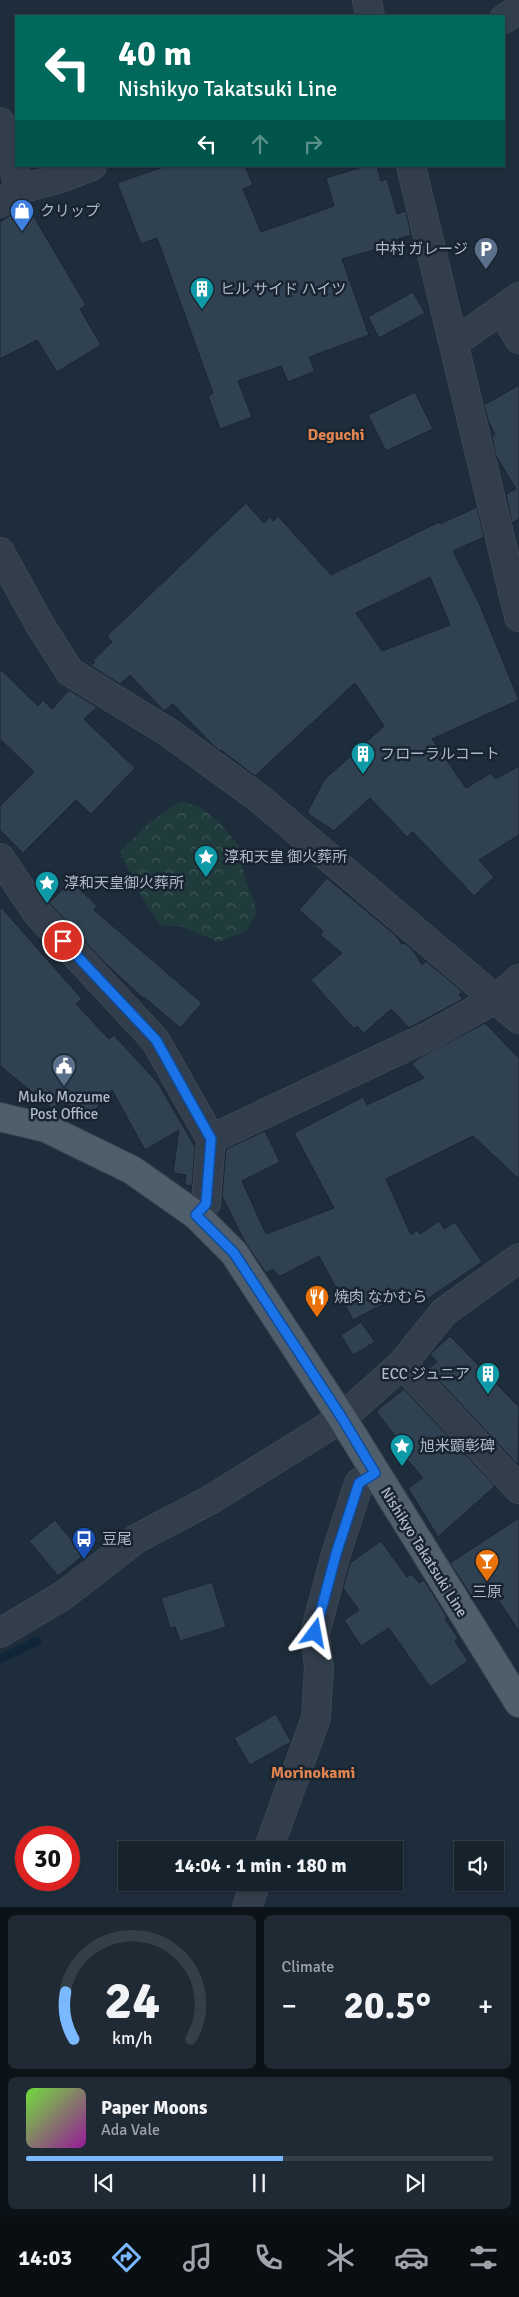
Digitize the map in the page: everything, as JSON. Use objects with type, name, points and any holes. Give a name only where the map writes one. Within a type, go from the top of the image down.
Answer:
[{"type":"main road","name":"Nishikyo Takatsuki Line","points":[[0,1117],[46,1128],[132,1170],[196,1215],[234,1253],[342,1418],[519,1703]]},
{"type":"street","points":[[367,0],[370,15]]},
{"type":"street","points":[[505,18],[519,10]]},
{"type":"street","points":[[0,122],[10,196],[90,167]]},
{"type":"street","points":[[412,167],[519,617]]},
{"type":"street","points":[[454,343],[510,303],[519,340]]},
{"type":"street","points":[[0,552],[40,625],[70,672],[168,732],[262,800],[497,998],[519,1019]]},
{"type":"street","points":[[0,858],[37,913],[156,1040],[211,1139],[206,1204],[196,1215]]},
{"type":"street","points":[[211,1139],[429,1036],[497,998],[519,979]]},
{"type":"street","points":[[0,1633],[64,1595],[136,1539],[210,1500],[342,1418],[402,1364],[444,1312],[519,1258]]},
{"type":"street","points":[[402,1364],[519,1489]]},
{"type":"street","points":[[271,1841],[316,1718],[319,1667],[315,1633],[336,1554],[359,1483],[375,1473]]},
{"type":"street","points":[[247,1907],[253,1891]]},
{"type":"green space","points":[[181,801],[200,807],[220,823],[238,845],[245,879],[254,901],[256,913],[247,931],[218,942],[181,926],[162,926],[149,909],[119,853],[150,822]]},
{"type":"building","points":[[163,167],[245,167],[253,185],[243,189],[261,232],[334,206],[326,178],[362,167],[377,167],[381,181],[387,179],[397,214],[406,211],[411,235],[398,239],[399,243],[342,259],[369,335],[309,357],[315,371],[288,382],[281,366],[238,381],[252,417],[220,429],[208,396],[213,393],[157,238],[141,244],[117,183]]},
{"type":"building","points":[[27,205],[86,305],[80,309],[101,345],[57,372],[37,340],[0,359],[0,222]]},
{"type":"building","points":[[413,292],[425,313],[379,338],[368,317]]},
{"type":"building","points":[[519,385],[519,519],[512,523],[506,494],[516,489],[496,456],[492,436],[495,434],[489,423],[484,405]]},
{"type":"building","points":[[415,392],[433,429],[386,451],[368,415]]},
{"type":"building","points":[[246,503],[264,523],[270,517],[273,521],[278,516],[331,575],[439,522],[440,524],[477,507],[484,537],[453,551],[479,603],[519,700],[432,739],[466,788],[491,773],[495,779],[519,766],[519,835],[479,860],[494,877],[474,896],[413,832],[407,837],[370,798],[334,831],[307,813],[324,780],[384,726],[355,683],[255,776],[214,746],[173,704],[164,711],[130,675],[120,684],[91,666],[95,662],[93,660],[112,642],[107,636]],"holes":[[[430,577],[450,625],[382,651],[356,613]]]},
{"type":"building","points":[[0,669],[38,706],[43,700],[52,709],[69,690],[97,707],[84,719],[135,768],[91,814],[76,800],[23,853],[0,830],[0,806],[34,772],[0,739]]},
{"type":"building","points":[[327,878],[394,934],[402,944],[405,943],[413,950],[422,965],[426,961],[462,991],[459,995],[463,999],[409,1028],[391,1009],[364,1033],[357,1026],[354,1029],[311,980],[342,953],[320,935],[323,931],[299,910]]},
{"type":"building","points":[[71,881],[97,906],[94,910],[202,1003],[180,1028],[143,998],[104,962],[49,903]]},
{"type":"building","points":[[0,906],[82,999],[76,1004],[109,1039],[114,1035],[158,1083],[195,1147],[192,1186],[185,1185],[186,1175],[173,1173],[179,1130],[145,1150],[112,1090],[87,1120],[61,1099],[53,1109],[0,1066]]},
{"type":"building","points":[[485,1023],[519,1058],[519,1179],[473,1136],[386,1179],[411,1235],[417,1230],[420,1234],[439,1221],[444,1229],[455,1222],[482,1262],[426,1300],[421,1293],[408,1301],[403,1294],[353,1320],[319,1256],[279,1277],[273,1269],[266,1273],[245,1242],[222,1196],[226,1149],[265,1131],[280,1162],[242,1181],[266,1234],[334,1208],[294,1133],[363,1097],[367,1105],[424,1078],[412,1064],[419,1058]]},
{"type":"building","points":[[361,1322],[375,1342],[353,1355],[341,1335]]},
{"type":"building","points":[[450,1336],[519,1407],[518,1465],[428,1369],[437,1362],[430,1354]]},
{"type":"building","points":[[404,1389],[495,1486],[438,1537],[408,1488],[423,1478],[399,1450],[403,1446],[376,1411]]},
{"type":"building","points":[[519,1518],[519,1631],[491,1589],[474,1600],[450,1563]]},
{"type":"building","points":[[55,1520],[84,1555],[58,1576],[29,1541]]},
{"type":"building","points":[[381,1541],[407,1577],[412,1574],[419,1583],[424,1580],[447,1617],[445,1619],[458,1638],[455,1641],[468,1661],[430,1687],[389,1628],[361,1646],[344,1620],[359,1610],[343,1588],[350,1563]]},
{"type":"building","points":[[212,1582],[226,1627],[180,1641],[175,1627],[170,1628],[161,1598]]},
{"type":"building","points":[[276,1714],[291,1742],[250,1765],[234,1738]]},
{"type":"waterway","points":[[0,1659],[37,1641]]},
{"type":"place","name":"クリップ","points":[[22,232]]},
{"type":"place","name":"中村 ガレージ","points":[[486,270]]},
{"type":"place","name":"ヒル サイド ハイツ","points":[[202,310]]},
{"type":"place","name":"フローラルコート","points":[[363,775]]},
{"type":"place","name":"淳和天皇 御火葬所","points":[[206,878]]},
{"type":"place","name":"淳和天皇御火葬所","points":[[47,904]]},
{"type":"place","name":"Muko Mozume Post Office","points":[[64,1087]]},
{"type":"place","name":"焼肉 なかむら","points":[[317,1318]]},
{"type":"place","name":"ECC ジュニア","points":[[488,1395]]},
{"type":"place","name":"旭米顕彰碑","points":[[402,1467]]},
{"type":"place","name":"豆尾","points":[[84,1560]]},
{"type":"place","name":"三原","points":[[487,1582]]},
{"type":"district","name":"Deguchi","points":[[336,435]]},
{"type":"district","name":"Morinokami","points":[[313,1773]]},
{"type":"route","points":[[63,941],[156,1040],[211,1139],[206,1204],[196,1215],[234,1253],[342,1418],[375,1473],[359,1483],[336,1554],[315,1633]]}]
